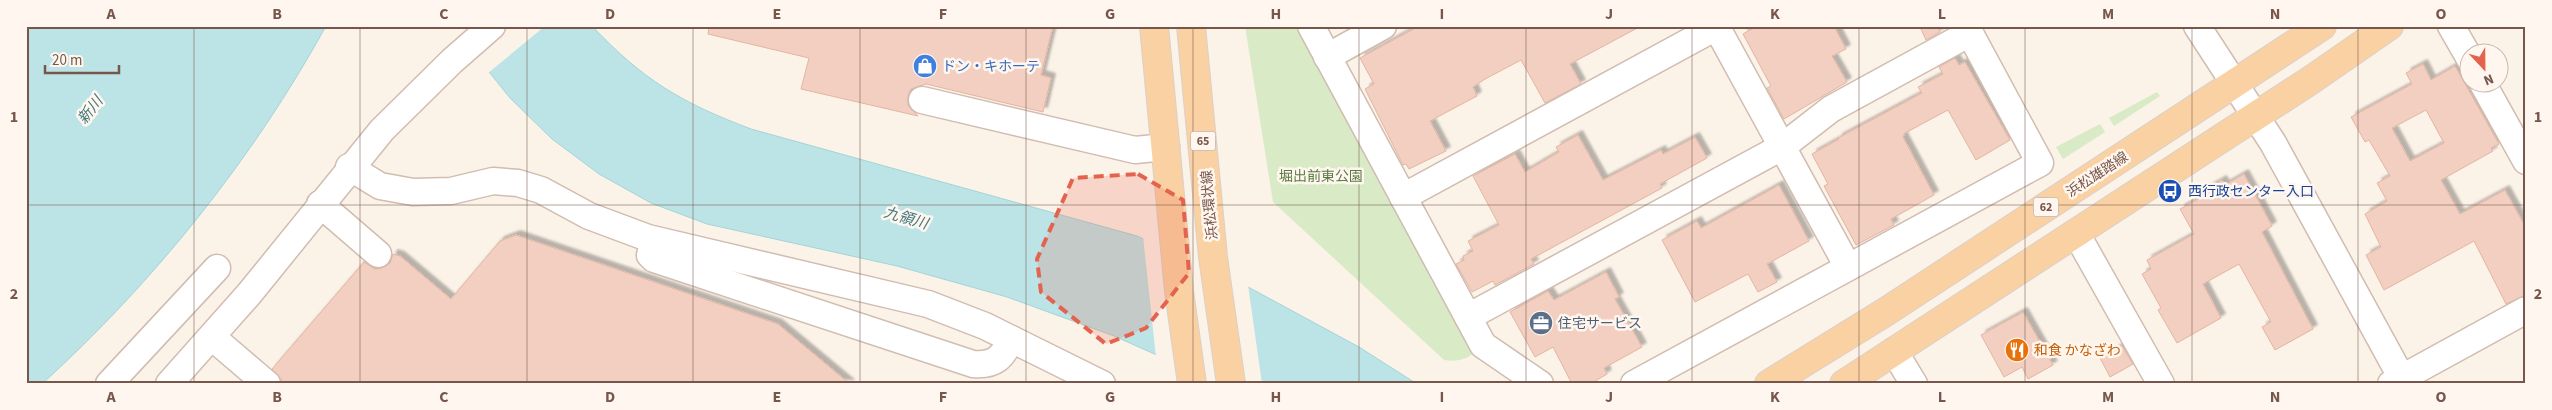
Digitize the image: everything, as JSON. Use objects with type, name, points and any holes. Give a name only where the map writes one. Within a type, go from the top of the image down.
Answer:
[{"type":"main road","points":[[1154,26],[1174,239],[1192,384]]},
{"type":"main road","name":"浜松環状線","points":[[1191,26],[1214,257],[1230,384]]},
{"type":"main road","name":"浜松雄踏線","points":[[1769,384],[1887,311],[2322,26]]},
{"type":"main road","points":[[1844,384],[2255,116],[2389,26]]},
{"type":"street","points":[[169,384],[249,294],[349,167],[388,123],[452,61],[492,26]]},
{"type":"street","points":[[1311,26],[1483,345],[1540,384]]},
{"type":"street","points":[[1327,57],[1383,26]]},
{"type":"street","points":[[2197,26],[2273,143],[2399,382],[2526,310]]},
{"type":"street","points":[[2451,26],[2460,42]]},
{"type":"street","points":[[1403,197],[1717,27],[1848,267]]},
{"type":"street","points":[[1468,317],[1782,146],[1831,109],[1968,30],[2040,163],[1634,384]]},
{"type":"street","points":[[2488,92],[2526,161]]},
{"type":"street","points":[[922,100],[1135,150],[1166,147]]},
{"type":"street","points":[[349,167],[380,186],[413,192],[451,192],[493,181],[518,183],[541,190],[618,228],[654,240],[899,295],[957,314],[1012,339],[1088,381]]},
{"type":"street","points":[[320,204],[378,254]]},
{"type":"street","points":[[2076,233],[2161,384]]},
{"type":"street","points":[[654,240],[650,255],[654,259],[973,364],[984,365],[996,362],[1004,354],[1012,339]]},
{"type":"street","points":[[109,384],[217,268]]},
{"type":"street","points":[[212,337],[267,384]]},
{"type":"street","points":[[1894,352],[1914,384]]},
{"type":"highlighted area","points":[[1138,174],[1183,200],[1189,273],[1146,328],[1106,344],[1041,292],[1037,259],[1073,178]]},
{"type":"green space","name":"堀出前東公園","points":[[1245,26],[1298,26],[1474,353],[1460,360],[1444,360],[1273,202]]},
{"type":"green space","points":[[2157,92],[2160,96],[2114,126],[2109,118]]},
{"type":"green space","points":[[2100,124],[2105,132],[2063,159],[2056,147]]},
{"type":"water","name":"新川","points":[[26,26],[326,26],[267,124],[199,217],[123,304],[42,384],[26,384]]},
{"type":"water","name":"九領川","points":[[458,26],[592,26],[611,45],[647,75],[665,88],[704,110],[751,129],[1137,236],[1250,288],[1359,347],[1417,384],[1222,384],[1114,336],[1007,297],[897,266],[707,224],[651,203],[599,174],[552,139],[510,98],[473,52]]},
{"type":"pier","points":[[455,26],[545,26],[487,74],[471,53]]},
{"type":"pier","points":[[1143,236],[1248,285],[1262,384],[1217,384],[1156,357]]},
{"type":"building","name":"ドン・キホーテ","points":[[709,26],[1053,26],[1041,75],[1051,78],[1043,112],[926,84],[911,89],[908,96],[908,105],[918,116],[801,89],[809,58],[708,34]]},
{"type":"building","points":[[1419,26],[1641,26],[1570,64],[1581,84],[1545,103],[1521,60],[1485,79],[1473,87],[1477,96],[1430,121],[1446,151],[1409,169],[1406,164],[1403,165],[1365,89],[1374,84],[1360,58]]},
{"type":"building","points":[[1757,26],[1834,26],[1846,49],[1832,56],[1847,82],[1784,119],[1767,88],[1771,86],[1743,34]]},
{"type":"building","points":[[1926,26],[1937,26],[1940,32],[1926,40],[1921,29]]},
{"type":"building","points":[[1955,58],[1959,65],[1965,62],[2010,140],[1976,160],[1948,110],[1905,133],[1903,137],[1934,195],[1891,219],[1894,225],[1856,245],[1824,186],[1828,184],[1812,154],[1922,93],[1918,87],[1943,74],[1939,67]]},
{"type":"building","points":[[2423,64],[2431,80],[2455,66],[2460,75],[2460,92],[2470,92],[2499,144],[2491,148],[2493,151],[2441,180],[2460,214],[2505,190],[2526,228],[2526,295],[2506,304],[2474,241],[2384,290],[2366,255],[2381,247],[2365,214],[2387,201],[2377,183],[2390,176],[2369,140],[2365,142],[2351,117],[2412,84],[2406,73]],"holes":[[[2426,110],[2444,143],[2410,161],[2392,128]]]},
{"type":"building","points":[[1578,135],[1603,180],[1661,150],[1663,154],[1695,137],[1707,158],[1660,184],[1662,188],[1531,259],[1534,264],[1495,285],[1493,281],[1472,292],[1456,264],[1464,260],[1463,256],[1473,251],[1468,241],[1499,225],[1473,176],[1515,154],[1525,172],[1559,152],[1556,147]]},
{"type":"building","points":[[2244,174],[2272,226],[2262,232],[2313,329],[2275,350],[2262,327],[2271,322],[2239,264],[2203,284],[2221,318],[2177,343],[2158,310],[2161,308],[2142,274],[2151,269],[2147,260],[2194,234],[2180,209],[2206,195],[2203,191],[2222,180],[2225,185]]},
{"type":"building","points":[[1779,185],[1809,241],[1767,264],[1777,282],[1758,292],[1748,274],[1695,302],[1662,240],[1697,221],[1701,228]]},
{"type":"building","points":[[516,235],[778,324],[850,384],[282,384],[281,379],[272,369],[364,262],[375,269],[382,268],[390,263],[393,254],[400,256],[451,299],[500,241]]},
{"type":"building","points":[[1606,272],[1619,297],[1615,299],[1642,347],[1604,368],[1607,374],[1590,384],[1572,384],[1553,347],[1535,357],[1510,312],[1548,291],[1554,300]]},
{"type":"building","name":"和食 かなざわ","points":[[2023,312],[2053,365],[2028,379],[2022,367],[2004,377],[1981,335]]},
{"type":"building","points":[[2122,346],[2133,364],[2110,377],[2100,358]]},
{"type":"place","name":"ドン・キホーテ","points":[[925,66]]},
{"type":"place","name":"西行政センター入口","points":[[2170,191]]},
{"type":"place","name":"住宅サービス","points":[[1541,323]]},
{"type":"place","name":"和食 かなざわ","points":[[2017,350]]}]
